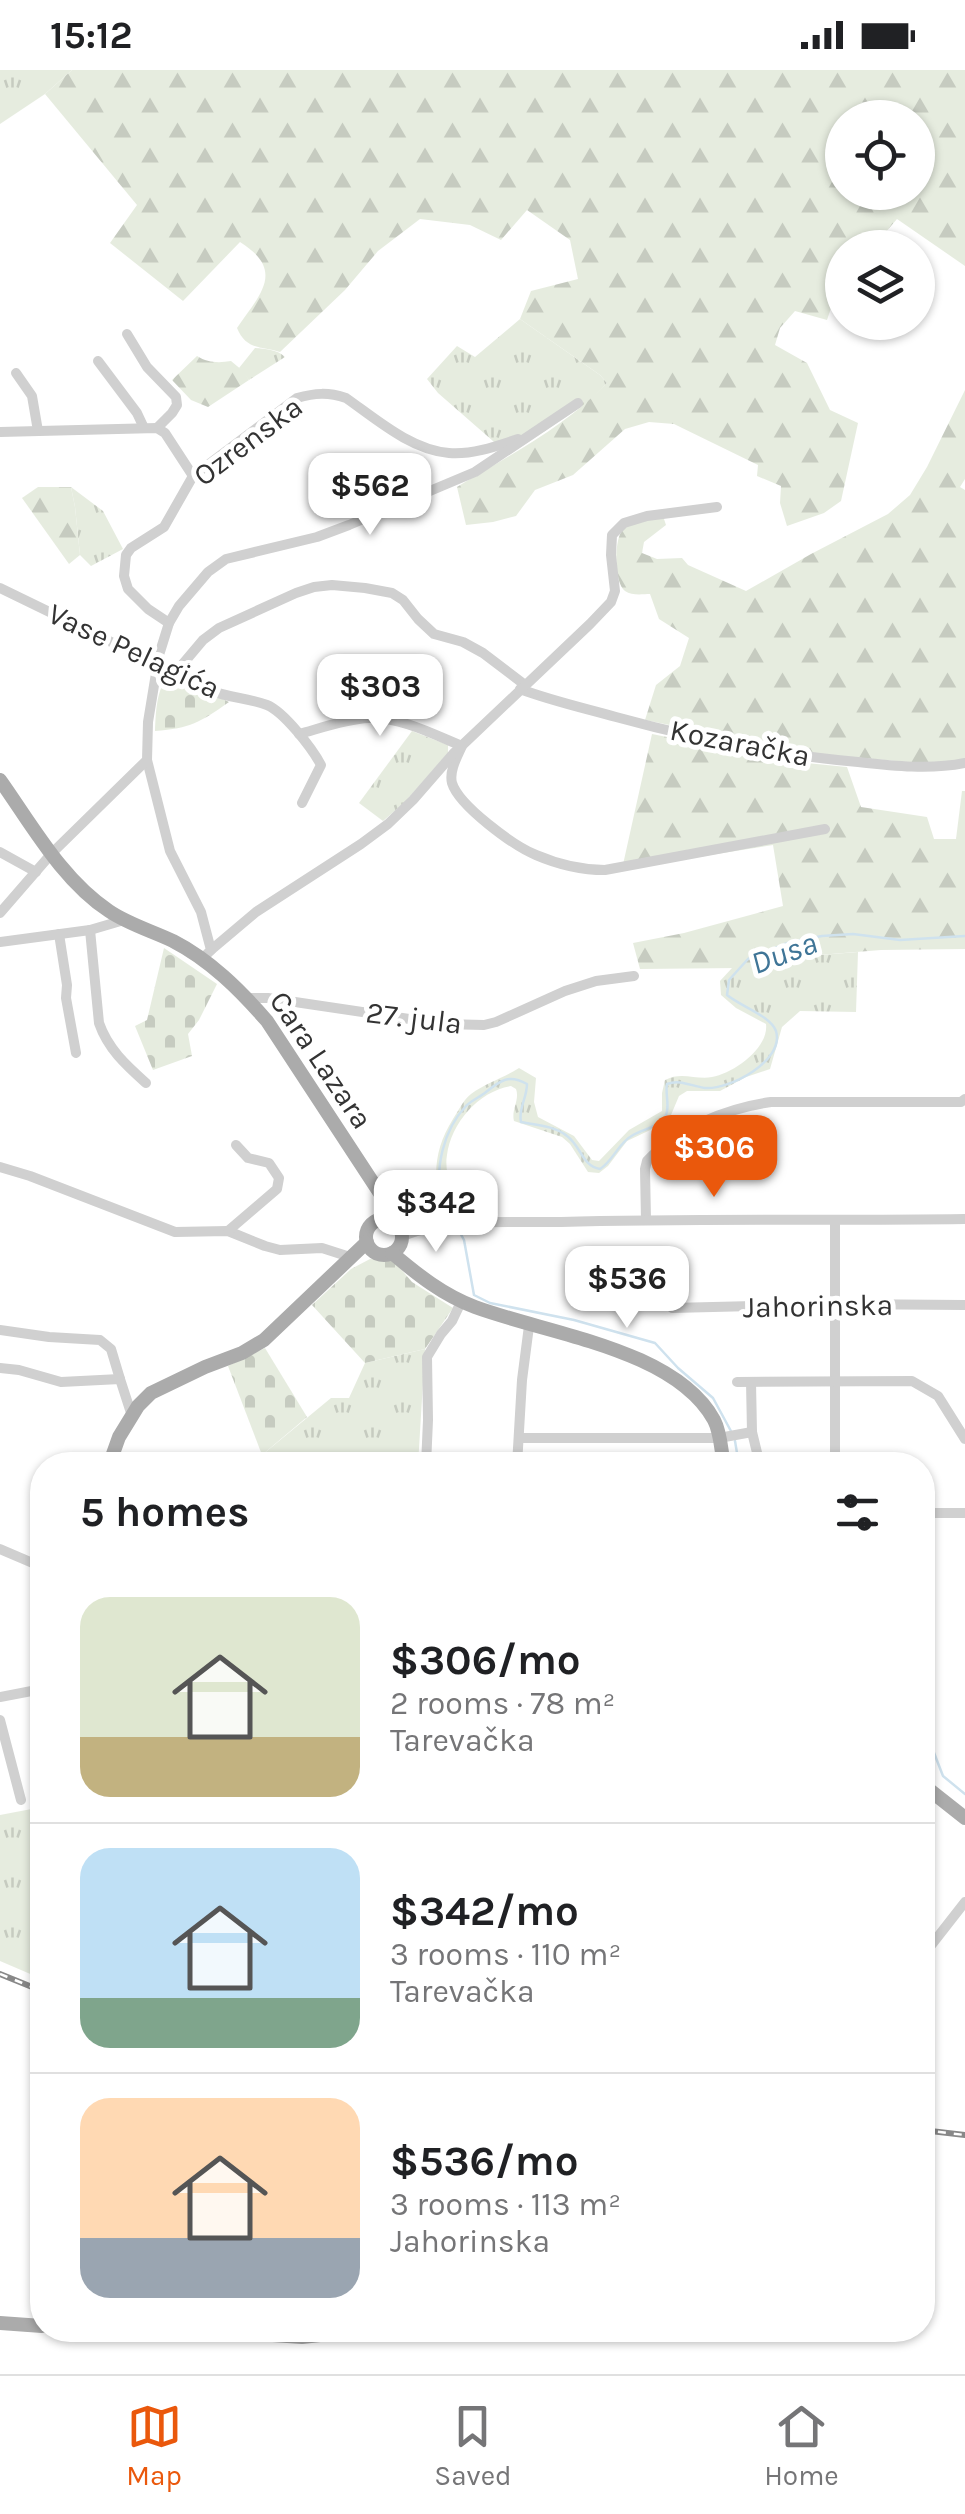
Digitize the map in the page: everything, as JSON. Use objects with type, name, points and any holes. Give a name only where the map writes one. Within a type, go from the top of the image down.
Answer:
[{"type":"main road","name":"Cara Lazara","points":[[0,780],[52,854],[95,900],[125,920],[207,954],[268,1021],[370,1182],[378,1204],[375,1221]]},
{"type":"main road","name":"Cara Lazara","points":[[370,1182],[390,1239],[438,1288],[462,1302],[652,1365],[696,1395],[716,1424],[723,1452]]},
{"type":"main road","points":[[385,1218],[390,1239],[367,1230],[375,1221],[385,1218]]},
{"type":"main road","points":[[114,1452],[132,1416],[151,1394],[264,1340],[350,1256],[390,1239]]},
{"type":"main road","points":[[325,1280],[390,1239]]},
{"type":"main road","points":[[935,1794],[965,1818]]},
{"type":"main road","points":[[0,2323],[30,2325]]},
{"type":"street","points":[[127,334],[147,367],[176,397],[177,406],[157,428]]},
{"type":"street","points":[[98,361],[138,413],[144,428]]},
{"type":"street","points":[[16,373],[32,396],[38,431]]},
{"type":"street","name":"Ozrenska","points":[[168,623],[128,589],[124,564],[132,548],[164,526],[193,476],[297,398],[336,394],[414,442],[446,453],[482,449],[532,434]]},
{"type":"street","points":[[207,954],[201,912],[170,851],[147,760],[158,654],[168,623],[179,606],[208,572],[226,560],[317,537],[476,472],[578,403]]},
{"type":"street","points":[[0,432],[157,428],[193,476]]},
{"type":"street","points":[[207,954],[256,912],[388,824],[462,746],[611,602],[616,592],[612,535],[624,523],[646,516],[717,507]]},
{"type":"street","name":"Kozaračka","points":[[176,672],[202,640],[219,628],[296,593],[332,585],[365,588],[392,593],[434,634],[463,642],[523,687],[628,720],[806,758],[924,767],[965,762]]},
{"type":"street","name":"Vase Pelagića","points":[[0,588],[225,696],[270,706],[299,734]]},
{"type":"street","points":[[302,803],[321,764],[299,734],[372,718],[416,727],[462,746]]},
{"type":"street","points":[[462,746],[452,771],[457,792],[474,812],[530,853],[562,864],[605,870],[824,829]]},
{"type":"street","points":[[0,913],[52,854],[147,760]]},
{"type":"street","points":[[0,852],[36,872]]},
{"type":"street","points":[[0,942],[90,930],[125,920]]},
{"type":"street","points":[[90,930],[99,1024],[118,1058],[146,1083]]},
{"type":"street","points":[[59,934],[76,1053]]},
{"type":"street","name":"27. jula","points":[[247,998],[444,1024],[484,1025],[565,991],[596,981],[634,976]]},
{"type":"street","points":[[646,1220],[647,1162],[698,1124],[742,1106],[772,1102],[965,1100]]},
{"type":"street","points":[[228,1232],[276,1188],[279,1178],[269,1162],[248,1158],[236,1144]]},
{"type":"street","points":[[0,1167],[175,1232],[228,1232],[280,1250],[322,1248],[350,1256]]},
{"type":"street","points":[[390,1239],[455,1225],[965,1218]]},
{"type":"street","points":[[834,1221],[835,1452]]},
{"type":"street","points":[[427,1452],[427,1357],[462,1302]]},
{"type":"street","name":"Jahorinska","points":[[672,1308],[965,1304]]},
{"type":"street","points":[[517,1452],[530,1326]]},
{"type":"street","points":[[0,1330],[100,1340],[112,1349],[132,1416]]},
{"type":"street","points":[[0,1368],[61,1382],[120,1380]]},
{"type":"street","points":[[737,1382],[912,1381],[938,1396],[965,1439]]},
{"type":"street","points":[[751,1382],[749,1432],[756,1452]]},
{"type":"street","points":[[519,1438],[722,1437],[749,1432]]},
{"type":"street","points":[[935,1513],[965,1513]]},
{"type":"street","points":[[0,1549],[30,1561]]},
{"type":"street","points":[[0,1696],[30,1691]]},
{"type":"street","points":[[0,1720],[21,1800]]},
{"type":"street","points":[[935,1940],[965,1902]]},
{"type":"green space","points":[[0,70],[72,70],[0,124]]},
{"type":"green space","points":[[72,70],[965,70],[965,266],[935,245],[935,230],[913,230],[897,219],[888,230],[825,230],[825,319],[795,311],[780,328],[775,345],[807,363],[830,410],[858,423],[841,501],[824,513],[787,526],[780,503],[781,486],[757,476],[758,465],[674,424],[649,422],[625,429],[573,475],[535,490],[516,516],[466,525],[457,487],[555,427],[607,383],[520,319],[531,291],[578,279],[570,240],[527,210],[501,240],[470,225],[420,219],[378,251],[345,290],[280,352],[255,346],[237,328],[264,283],[262,263],[254,253],[240,242],[183,301],[110,243],[137,205],[45,94]]},
{"type":"green space","points":[[520,319],[607,383],[591,400],[509,455],[427,379],[457,346],[475,357]]},
{"type":"green space","points":[[255,348],[285,357],[249,380],[239,368]]},
{"type":"green space","points":[[197,356],[214,362],[231,361],[249,380],[208,407],[191,400],[172,380]]},
{"type":"green space","points":[[965,390],[965,479],[960,487],[965,490],[965,761],[940,765],[807,753],[645,720],[656,685],[680,666],[689,638],[659,619],[650,594],[631,594],[621,586],[617,550],[624,528],[663,516],[666,525],[644,542],[642,553],[657,559],[682,558],[688,565],[746,591],[888,514],[910,495]]},
{"type":"green space","points":[[38,487],[71,487],[80,555],[69,564],[22,498]]},
{"type":"green space","points":[[71,487],[103,511],[123,549],[91,566],[80,555]]},
{"type":"green space","points":[[170,674],[229,702],[194,723],[155,731],[159,693]]},
{"type":"green space","points":[[412,731],[448,745],[448,753],[383,821],[359,803]]},
{"type":"green space","points":[[652,734],[786,761],[847,767],[861,807],[927,817],[934,839],[956,839],[965,791],[965,949],[794,957],[738,968],[640,969],[633,943],[783,906],[773,845],[622,869]]},
{"type":"green space","points":[[164,948],[217,984],[188,1034],[192,1056],[153,1070],[135,1026],[147,1020]]},
{"type":"green space","points":[[858,952],[856,1012],[800,1011],[782,1027],[770,1069],[720,1091],[687,1091],[679,1096],[665,1123],[627,1141],[599,1173],[588,1172],[562,1137],[514,1121],[516,1089],[511,1086],[488,1094],[468,1110],[454,1131],[446,1163],[450,1187],[446,1194],[453,1215],[444,1215],[436,1178],[438,1154],[453,1119],[477,1090],[519,1068],[536,1078],[534,1102],[538,1117],[574,1136],[592,1160],[599,1161],[629,1130],[662,1111],[665,1080],[721,1075],[740,1065],[762,1042],[766,1024],[721,995],[720,981],[732,968],[794,957]]},
{"type":"green space","points":[[370,1259],[393,1260],[412,1282],[453,1308],[425,1349],[365,1363],[312,1305],[351,1269]]},
{"type":"green space","points":[[265,1348],[307,1417],[261,1452],[228,1366]]},
{"type":"green space","points":[[425,1349],[419,1452],[266,1452],[331,1398],[349,1398],[365,1363]]},
{"type":"green space","points":[[30,1809],[30,1974],[0,1961],[0,1815]]},
{"type":"waterway","name":"Dusa","points":[[454,1222],[440,1189],[440,1163],[446,1138],[466,1106],[501,1082],[515,1079],[527,1084],[521,1122],[562,1133],[589,1164],[600,1169],[628,1138],[664,1119],[668,1108],[667,1084],[705,1088],[727,1084],[753,1071],[772,1053],[777,1042],[773,1026],[727,995],[729,980],[748,959],[790,942],[822,936],[853,934],[900,940],[965,936]]},
{"type":"waterway","name":"Dusa","points":[[458,1229],[464,1240],[474,1295],[490,1303],[574,1320],[655,1343],[713,1398],[732,1433]]},
{"type":"waterway","name":"Dusa","points":[[735,1441],[737,1452]]},
{"type":"waterway","name":"Dusa","points":[[935,1755],[943,1776],[965,1794]]},
{"type":"railway","points":[[0,1974],[30,1986]]},
{"type":"railway","points":[[935,2132],[965,2135]]}]
